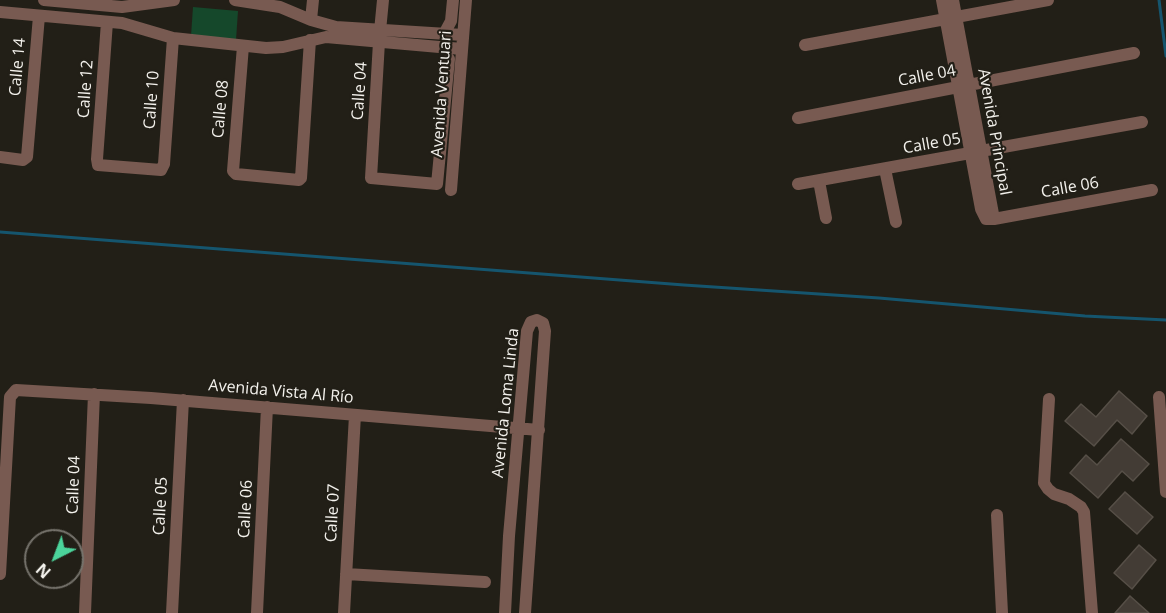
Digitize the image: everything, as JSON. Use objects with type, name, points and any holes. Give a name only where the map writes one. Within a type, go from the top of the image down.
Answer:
[{"type":"street","points":[[44,0],[109,3],[132,7],[174,0]]},
{"type":"street","points":[[242,0],[280,7],[335,32],[380,36],[462,49]]},
{"type":"street","points":[[311,20],[314,0]]},
{"type":"street","name":"Calle 04","points":[[383,0],[371,178],[437,184],[449,59]]},
{"type":"street","points":[[444,34],[451,21],[453,0]]},
{"type":"street","name":"Avenida Ventuari","points":[[451,190],[466,0]]},
{"type":"street","name":"Avenida Principal","points":[[942,0],[951,18],[964,86],[976,153],[982,215],[986,219],[994,219]]},
{"type":"street","name":"Avenida Principal","points":[[951,18],[953,0]]},
{"type":"street","points":[[806,45],[1048,0]]},
{"type":"street","points":[[130,25],[132,7]]},
{"type":"street","points":[[0,12],[130,25],[173,38],[273,48],[335,32]]},
{"type":"street","name":"Calle 14","points":[[0,157],[23,160],[27,157],[39,16]]},
{"type":"street","name":"Calle 12","points":[[107,22],[98,165],[161,170],[165,164]]},
{"type":"street","points":[[380,36],[428,31],[463,35]]},
{"type":"street","name":"Calle 10","points":[[165,164],[173,38]]},
{"type":"street","name":"Calle 08","points":[[243,46],[233,171],[236,174],[299,180],[301,178],[310,40]]},
{"type":"street","name":"Calle 04","points":[[798,118],[1134,53]]},
{"type":"street","name":"Calle 05","points":[[798,184],[1142,122]]},
{"type":"street","points":[[885,169],[896,222]]},
{"type":"street","points":[[819,181],[826,218]]},
{"type":"street","name":"Calle 06","points":[[994,219],[1152,190]]},
{"type":"street","name":"Avenida Loma Linda","points":[[505,613],[505,586],[527,329],[531,322],[537,320],[543,323],[545,331],[525,613]]},
{"type":"street","name":"Avenida Vista Al Río","points":[[5,410],[12,394],[20,389],[183,400],[539,430]]},
{"type":"street","name":"Calle 04","points":[[85,613],[94,394]]},
{"type":"street","points":[[1159,397],[1166,492]]},
{"type":"street","points":[[1049,399],[1044,483],[1048,489],[1076,503],[1084,512],[1092,613]]},
{"type":"street","name":"Calle 05","points":[[172,613],[183,400]]},
{"type":"street","name":"Calle 06","points":[[257,613],[267,407]]},
{"type":"street","points":[[0,574],[5,410]]},
{"type":"street","name":"Calle 07","points":[[344,613],[355,415]]},
{"type":"street","points":[[997,515],[1002,613]]},
{"type":"street","points":[[346,574],[485,582]]},
{"type":"green space","points":[[193,7],[238,11],[236,40],[191,36]]},
{"type":"building","points":[[1119,391],[1147,416],[1132,434],[1117,420],[1094,446],[1065,421],[1081,404],[1096,417]]},
{"type":"building","points":[[1121,439],[1149,464],[1133,481],[1122,471],[1098,498],[1070,473],[1086,455],[1097,465]]},
{"type":"building","points":[[1125,492],[1153,517],[1137,534],[1109,509]]},
{"type":"building","points":[[1139,545],[1156,560],[1132,589],[1114,573]]},
{"type":"building","points":[[1130,596],[1149,613],[1115,613]]},
{"type":"waterway","points":[[1159,0],[1166,56]]},
{"type":"waterway","points":[[0,232],[879,298],[1085,316],[1166,320]]}]
